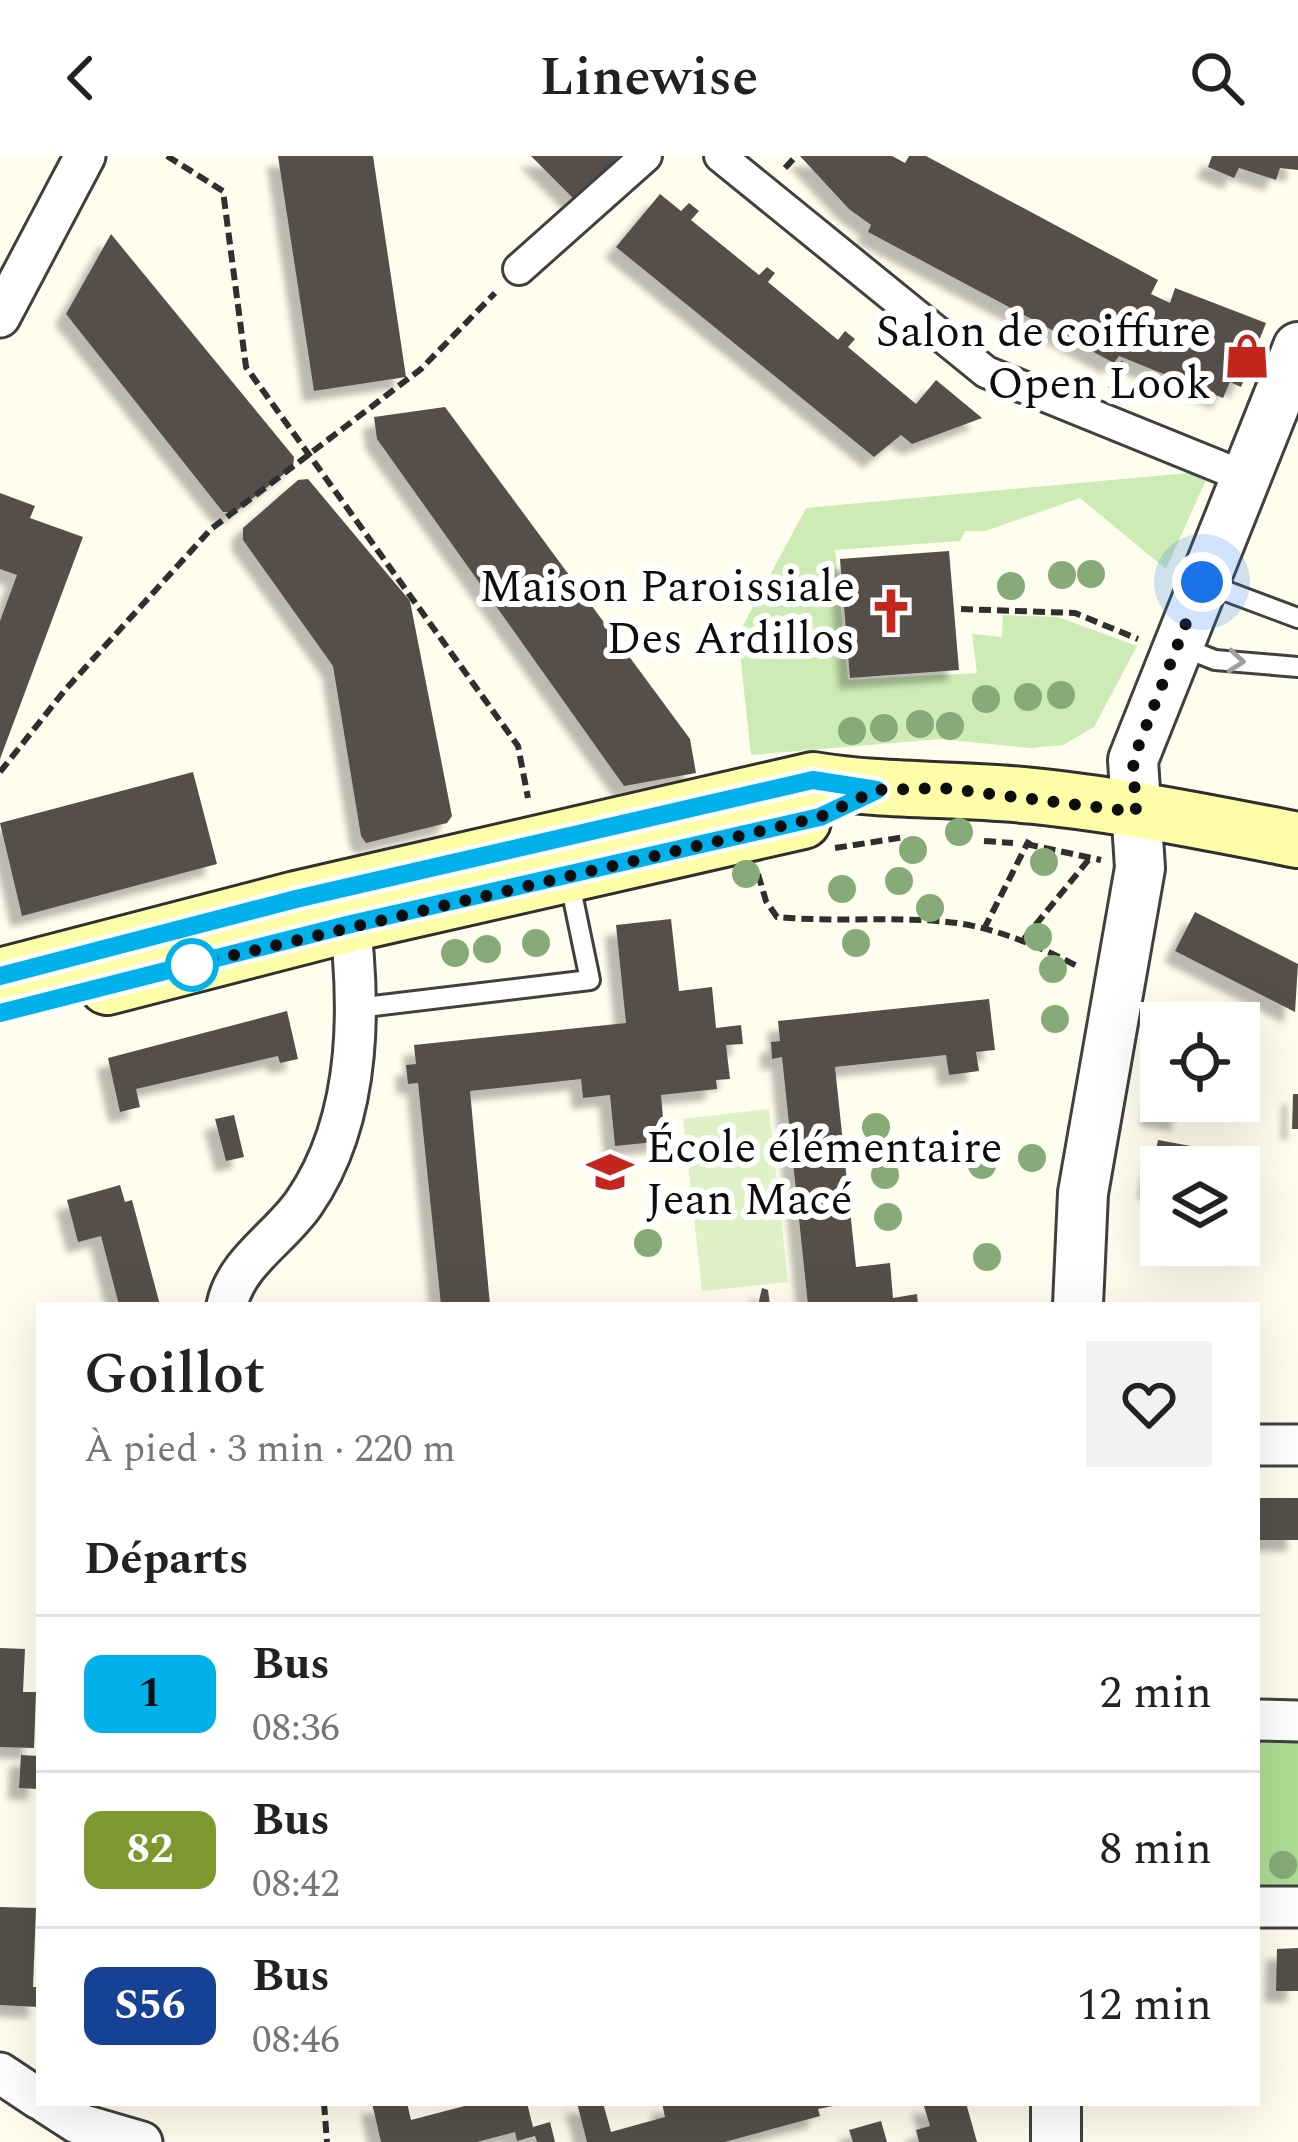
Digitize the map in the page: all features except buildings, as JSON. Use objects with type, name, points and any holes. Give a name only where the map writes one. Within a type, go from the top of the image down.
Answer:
[{"type":"main road","points":[[0,1013],[73,976],[552,859],[813,780],[877,790],[943,788],[1040,796],[1298,840]]},
{"type":"main road","points":[[552,859],[747,834],[820,817],[877,790]]},
{"type":"main road","points":[[0,976],[73,976]]},
{"type":"street","points":[[0,317],[85,156]]},
{"type":"street","points":[[519,269],[646,156]]},
{"type":"street","points":[[720,156],[986,371],[1245,477]]},
{"type":"street","points":[[1078,1302],[1083,1193],[1140,868],[1133,760],[1165,646],[1202,582],[1298,347]]},
{"type":"street","points":[[228,1302],[236,1280],[304,1204],[339,1126],[358,1008],[348,906]]},
{"type":"street","points":[[1260,1444],[1298,1445]]},
{"type":"street","points":[[1260,1720],[1298,1721]]},
{"type":"street","points":[[1260,1907],[1298,1907]]},
{"type":"street","points":[[0,2073],[36,2097]]},
{"type":"street","points":[[50,2106],[77,2123],[142,2142]]},
{"type":"street","points":[[1056,2142],[1057,2106]]},
{"type":"lane","points":[[1202,582],[1298,618]]},
{"type":"lane","points":[[1165,646],[1214,660],[1298,667]]},
{"type":"lane","points":[[358,1008],[590,980],[552,859]]},
{"type":"path","points":[[167,156],[223,191],[246,368],[518,746],[552,859]]},
{"type":"path","points":[[0,772],[65,690],[211,530],[304,454],[421,369],[519,269]]},
{"type":"path","points":[[961,609],[1075,614],[1165,646]]},
{"type":"path","points":[[984,930],[988,912],[1027,850],[1040,796]]},
{"type":"path","points":[[747,834],[766,902],[777,917],[843,923],[939,921],[984,930],[1024,939],[1119,987]]},
{"type":"path","points":[[1024,939],[1091,858]]},
{"type":"path","points":[[324,2106],[327,2142]]},
{"type":"green space","points":[[1210,471],[1166,569],[1080,498],[985,531],[965,531],[960,541],[835,550],[848,680],[977,673],[972,634],[1002,637],[1003,615],[1058,617],[1137,646],[1094,727],[1063,745],[1030,748],[940,739],[751,755],[738,635],[806,508]]},
{"type":"green space","points":[[769,1109],[788,1282],[702,1291],[683,1119]]},
{"type":"green space","points":[[1260,1737],[1298,1738],[1298,1891],[1260,1890]]},
{"type":"bus line","name":"1","points":[[0,976],[296,899],[813,780],[877,790],[820,817],[351,924],[0,1013]]},
{"type":"place","name":"Salon de coiffure Open Look","points":[[1247,356]]},
{"type":"place","name":"Maison Paroissiale Des Ardillos","points":[[891,611]]},
{"type":"place","name":"École élémentaire Jean Macé","points":[[610,1172]]},
{"type":"route","points":[[192,965],[820,817],[877,790],[943,788],[1040,796],[1136,812],[1133,760],[1202,582]]}]
